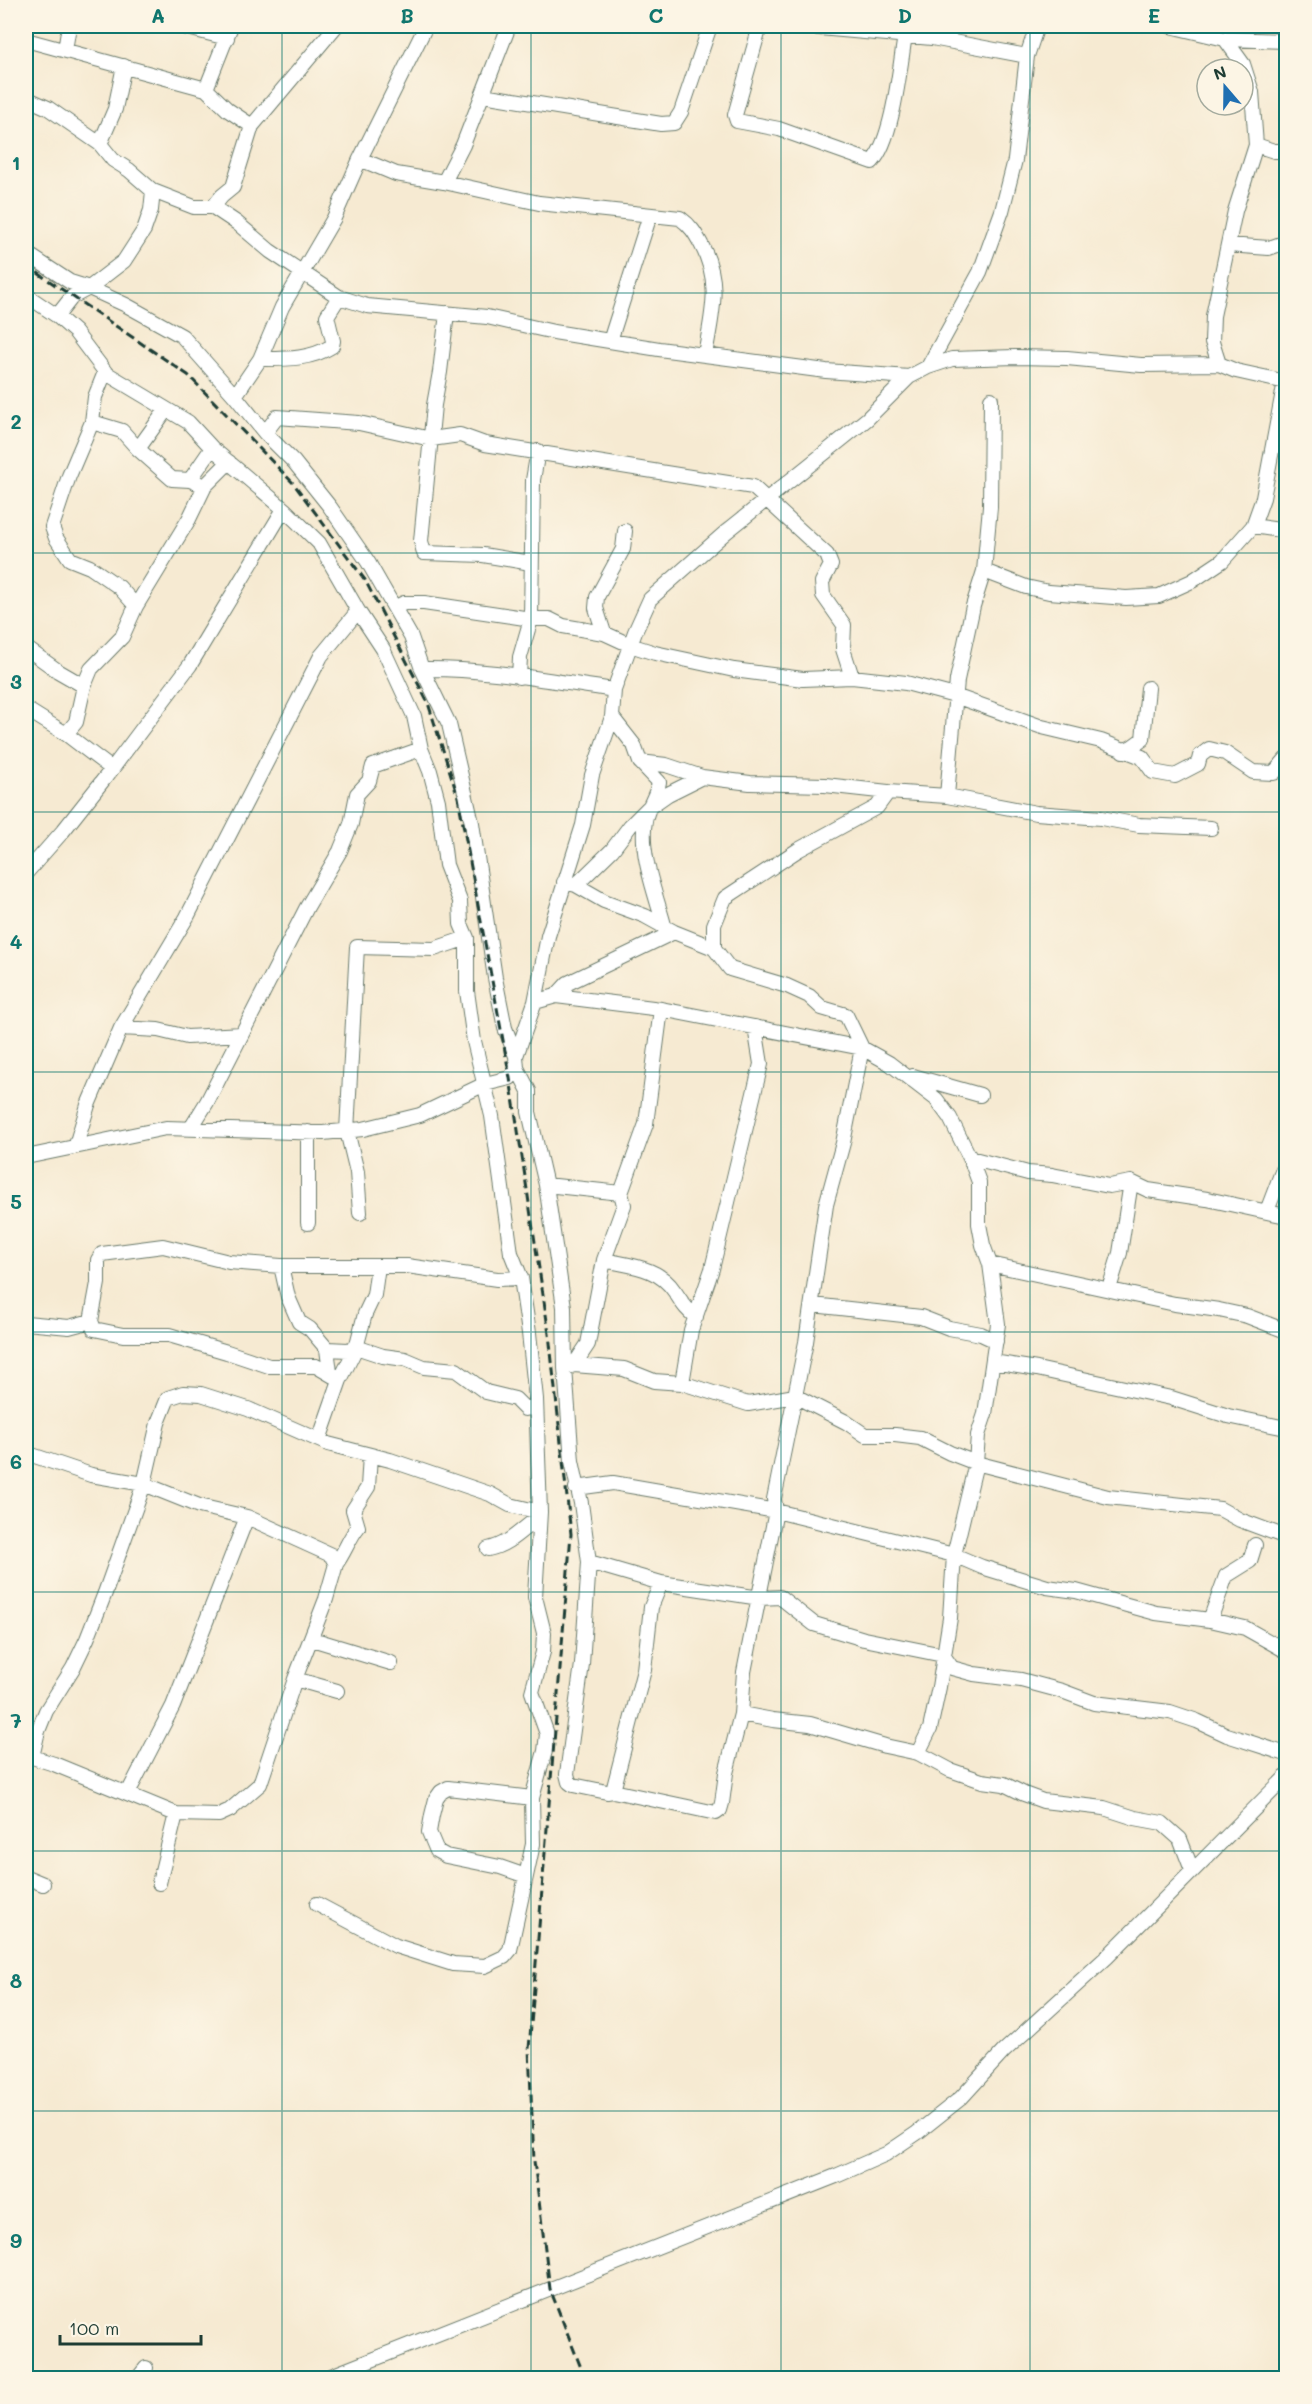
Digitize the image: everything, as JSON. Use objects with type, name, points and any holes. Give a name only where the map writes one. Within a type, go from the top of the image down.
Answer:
[{"type":"street","points":[[65,50],[69,26]]},
{"type":"street","points":[[180,26],[229,32],[206,89]]},
{"type":"street","points":[[213,207],[233,187],[252,126],[336,26]]},
{"type":"street","points":[[235,396],[260,359],[282,307],[334,218],[360,159],[426,26]]},
{"type":"street","points":[[444,182],[464,145],[509,26]]},
{"type":"street","points":[[483,95],[640,121],[674,123],[681,112],[710,26]]},
{"type":"street","points":[[760,26],[735,115],[737,121],[779,129],[872,162],[879,155],[884,142],[905,35]]},
{"type":"street","points":[[797,26],[932,38],[1027,56]]},
{"type":"street","points":[[928,367],[980,272],[1002,211],[1014,160],[1027,56],[1037,26]]},
{"type":"street","points":[[1170,26],[1225,39],[1287,41]]},
{"type":"street","points":[[1219,364],[1212,342],[1213,316],[1235,211],[1256,145],[1252,92],[1243,64],[1225,39]]},
{"type":"street","points":[[26,40],[206,89],[228,110],[252,126]]},
{"type":"street","points":[[100,144],[115,109],[124,66]]},
{"type":"street","points":[[26,98],[48,108],[100,144],[113,160],[153,190],[194,207],[213,207],[237,223],[270,251],[339,297],[367,306],[487,317],[610,341],[826,371],[909,377]]},
{"type":"street","points":[[1256,145],[1274,151],[1287,151]]},
{"type":"street","points":[[360,159],[396,174],[539,203],[680,218],[692,227],[711,263],[715,296],[705,355]]},
{"type":"street","points":[[57,316],[72,297],[89,288],[124,261],[144,230],[151,210],[153,190]]},
{"type":"street","points":[[610,341],[650,215]]},
{"type":"street","points":[[1228,244],[1269,248],[1287,242]]},
{"type":"street","points":[[26,252],[70,282],[126,304],[182,336],[294,462],[330,507],[396,608],[411,637],[422,669],[449,724],[459,763],[482,877],[495,978],[505,1028],[529,1091],[529,1112],[546,1185],[564,1307],[576,1488],[581,1503],[589,1562],[582,1664],[567,1774],[569,1782],[573,1785],[716,1813],[720,1810],[722,1803],[726,1773],[741,1714],[744,1672],[776,1511],[774,1499],[813,1305],[826,1205],[843,1143],[862,1048],[846,1015],[822,1008],[809,996],[787,986],[730,969],[714,948],[645,916],[604,902],[570,883]]},
{"type":"street","points":[[26,295],[57,316],[75,332],[105,372],[188,423],[212,448],[284,509],[319,543],[387,656],[414,716],[421,749],[438,801],[446,865],[460,901],[461,924],[468,938],[467,992],[479,1065],[485,1084],[498,1153],[511,1253],[521,1278],[530,1333],[536,1406],[539,1515],[535,1597],[544,1633],[543,1652],[532,1692],[547,1734],[546,1751],[531,1798],[533,1844],[510,1950],[504,1957],[485,1966],[453,1964],[396,1946],[317,1904]]},
{"type":"street","points":[[260,359],[318,354],[332,346],[333,341],[327,316],[339,297]]},
{"type":"street","points":[[447,313],[421,541],[424,553],[483,555],[531,563]]},
{"type":"street","points":[[26,1157],[166,1128],[347,1131],[420,1115],[485,1084],[510,1078],[535,1002],[548,936],[570,883],[592,775],[612,717],[614,690],[650,599],[767,498],[867,419],[909,377],[951,359],[1015,357],[1150,365],[1219,364],[1236,371],[1286,382],[1263,498],[1253,526],[1222,561],[1191,581],[1159,596],[1126,598],[1049,592],[1026,587],[984,571]]},
{"type":"street","points":[[105,372],[95,397],[92,422],[69,476],[52,526],[56,538],[70,559],[90,567],[119,587],[136,606]]},
{"type":"street","points":[[947,796],[955,696],[973,606],[984,571],[990,507],[991,399]]},
{"type":"street","points":[[138,449],[166,410]]},
{"type":"street","points":[[266,433],[277,417],[359,423],[431,439],[460,435],[485,444],[753,487],[827,555],[831,565],[822,582],[823,596],[844,625],[843,649],[852,677]]},
{"type":"street","points":[[92,422],[122,431],[138,449],[172,479],[190,480],[205,486]]},
{"type":"street","points":[[190,480],[212,448]]},
{"type":"street","points":[[519,677],[520,657],[531,619],[533,480],[538,451]]},
{"type":"street","points":[[66,734],[76,722],[84,686],[91,669],[122,637],[136,606],[189,519],[205,486],[229,462]]},
{"type":"street","points":[[26,873],[112,769],[190,665],[284,509]]},
{"type":"street","points":[[1253,526],[1287,531]]},
{"type":"street","points":[[604,633],[596,608],[597,597],[623,549],[626,531]]},
{"type":"street","points":[[396,608],[404,603],[424,603],[531,619],[549,619],[563,626],[604,633],[655,653],[734,670],[803,679],[852,677],[906,683],[955,696],[1042,727],[1101,741],[1142,757],[1153,772],[1175,776],[1197,764],[1200,756],[1209,749],[1225,753],[1253,772],[1280,776],[1287,759]]},
{"type":"street","points":[[76,1145],[88,1105],[121,1028],[187,917],[321,657],[358,611]]},
{"type":"street","points":[[26,648],[84,686]]},
{"type":"street","points":[[422,669],[519,677],[614,690]]},
{"type":"street","points":[[1123,751],[1143,739],[1148,688]]},
{"type":"street","points":[[26,709],[66,734],[112,769]]},
{"type":"street","points":[[612,717],[634,745],[640,762],[659,783],[658,791],[648,808],[644,824],[649,877],[669,928]]},
{"type":"street","points":[[191,1128],[207,1102],[307,907],[340,851],[351,824],[357,794],[369,781],[373,766],[421,749]]},
{"type":"street","points":[[640,762],[666,765],[702,777],[750,783],[825,785],[947,796],[1036,813],[1101,818],[1138,825],[1210,828]]},
{"type":"street","points":[[570,883],[612,850],[630,826],[648,808],[668,794],[702,777]]},
{"type":"street","points":[[714,948],[714,925],[725,898],[798,850],[877,807],[888,792]]},
{"type":"street","points":[[556,996],[568,983],[669,928]]},
{"type":"street","points":[[360,1213],[357,1172],[347,1131],[357,947],[434,949],[468,938]]},
{"type":"street","points":[[535,1002],[556,996],[661,1009],[862,1048],[902,1073],[936,1099],[950,1118],[979,1182],[979,1224],[982,1245],[990,1264],[998,1324],[985,1414],[978,1435],[976,1463],[954,1555],[950,1618],[939,1688],[930,1729],[918,1753]]},
{"type":"street","points":[[568,1363],[588,1344],[604,1260],[624,1205],[621,1193],[646,1124],[661,1009]]},
{"type":"street","points":[[682,1383],[685,1356],[712,1269],[761,1064],[755,1027]]},
{"type":"street","points":[[121,1028],[158,1030],[187,1037],[242,1034]]},
{"type":"street","points":[[902,1073],[980,1095]]},
{"type":"street","points":[[308,1132],[308,1223]]},
{"type":"street","points":[[970,1158],[1028,1173],[1110,1186],[1131,1182],[1148,1190],[1267,1210],[1287,1216]]},
{"type":"street","points":[[1267,1210],[1287,1161]]},
{"type":"street","points":[[1108,1289],[1120,1253],[1131,1182]]},
{"type":"street","points":[[546,1185],[621,1193]]},
{"type":"street","points":[[340,1380],[316,1366],[269,1366],[169,1335],[123,1335],[94,1329],[91,1321],[98,1283],[98,1260],[102,1254],[110,1251],[163,1246],[229,1262],[281,1266],[407,1266],[497,1279],[521,1278]]},
{"type":"street","points":[[497,1279],[511,1253]]},
{"type":"street","points":[[604,1260],[644,1267],[656,1272],[674,1290],[686,1310],[696,1317]]},
{"type":"street","points":[[990,1264],[1175,1304],[1228,1312],[1287,1331]]},
{"type":"street","points":[[361,1265],[374,1295]]},
{"type":"street","points":[[281,1266],[288,1297],[299,1322],[310,1329],[327,1348],[330,1372],[340,1380]]},
{"type":"street","points":[[319,1440],[340,1380],[357,1347],[365,1314],[374,1295],[378,1266]]},
{"type":"street","points":[[813,1305],[921,1317],[948,1328],[981,1334],[996,1341]]},
{"type":"street","points":[[26,1323],[69,1327],[91,1321]]},
{"type":"street","points":[[327,1348],[348,1350],[357,1347],[383,1356],[405,1359],[424,1367],[456,1370],[486,1392],[515,1400],[525,1409],[536,1406]]},
{"type":"street","points":[[993,1362],[1037,1369],[1171,1398],[1228,1416],[1286,1428]]},
{"type":"street","points":[[568,1363],[624,1370],[654,1381],[682,1383],[748,1404],[795,1396],[846,1422],[865,1435],[895,1434],[920,1438],[976,1463],[1108,1497],[1220,1509],[1240,1520],[1287,1537]]},
{"type":"street","points":[[370,1455],[368,1487],[353,1510],[358,1527],[351,1535],[344,1554],[336,1564],[260,1785],[230,1810],[219,1815],[176,1814],[128,1793],[29,1756],[46,1711],[73,1668],[87,1639],[144,1484],[158,1423],[168,1398],[183,1393],[201,1394],[248,1409],[319,1440],[370,1455],[490,1494],[510,1505],[539,1515]]},
{"type":"street","points":[[26,1453],[91,1475],[144,1484],[199,1506],[247,1517],[331,1555],[336,1564]]},
{"type":"street","points":[[576,1488],[613,1483],[776,1511],[954,1555],[982,1567],[1047,1587],[1076,1591],[1156,1613],[1210,1620],[1245,1628],[1287,1651]]},
{"type":"street","points":[[488,1549],[514,1538],[539,1515]]},
{"type":"street","points":[[128,1793],[174,1706],[247,1517]]},
{"type":"street","points":[[1210,1620],[1226,1576],[1250,1561],[1255,1545]]},
{"type":"street","points":[[589,1562],[661,1583],[760,1598],[780,1597],[814,1624],[864,1639],[943,1655],[952,1668],[974,1674],[1021,1680],[1062,1691],[1094,1703],[1170,1712],[1238,1739],[1287,1754]]},
{"type":"street","points":[[613,1791],[644,1670],[651,1607],[661,1583]]},
{"type":"street","points":[[312,1639],[392,1663]]},
{"type":"street","points":[[295,1679],[337,1691]]},
{"type":"street","points":[[741,1714],[810,1724],[918,1753],[950,1770],[982,1781],[1004,1784],[1043,1801],[1104,1808],[1135,1818],[1162,1823],[1180,1839],[1192,1870]]},
{"type":"street","points":[[327,2379],[886,2154],[961,2098],[1004,2051],[1107,1957],[1287,1777]]},
{"type":"street","points":[[525,1876],[500,1867],[446,1857],[437,1851],[429,1832],[436,1799],[448,1788],[531,1798]]},
{"type":"street","points":[[159,1884],[176,1814]]},
{"type":"street","points":[[26,1877],[43,1884]]},
{"type":"railway","points":[[26,265],[188,375],[294,484],[365,580],[428,703],[458,797],[510,1078],[549,1334],[571,1534],[529,2049],[534,2161],[550,2289],[585,2378]]}]
